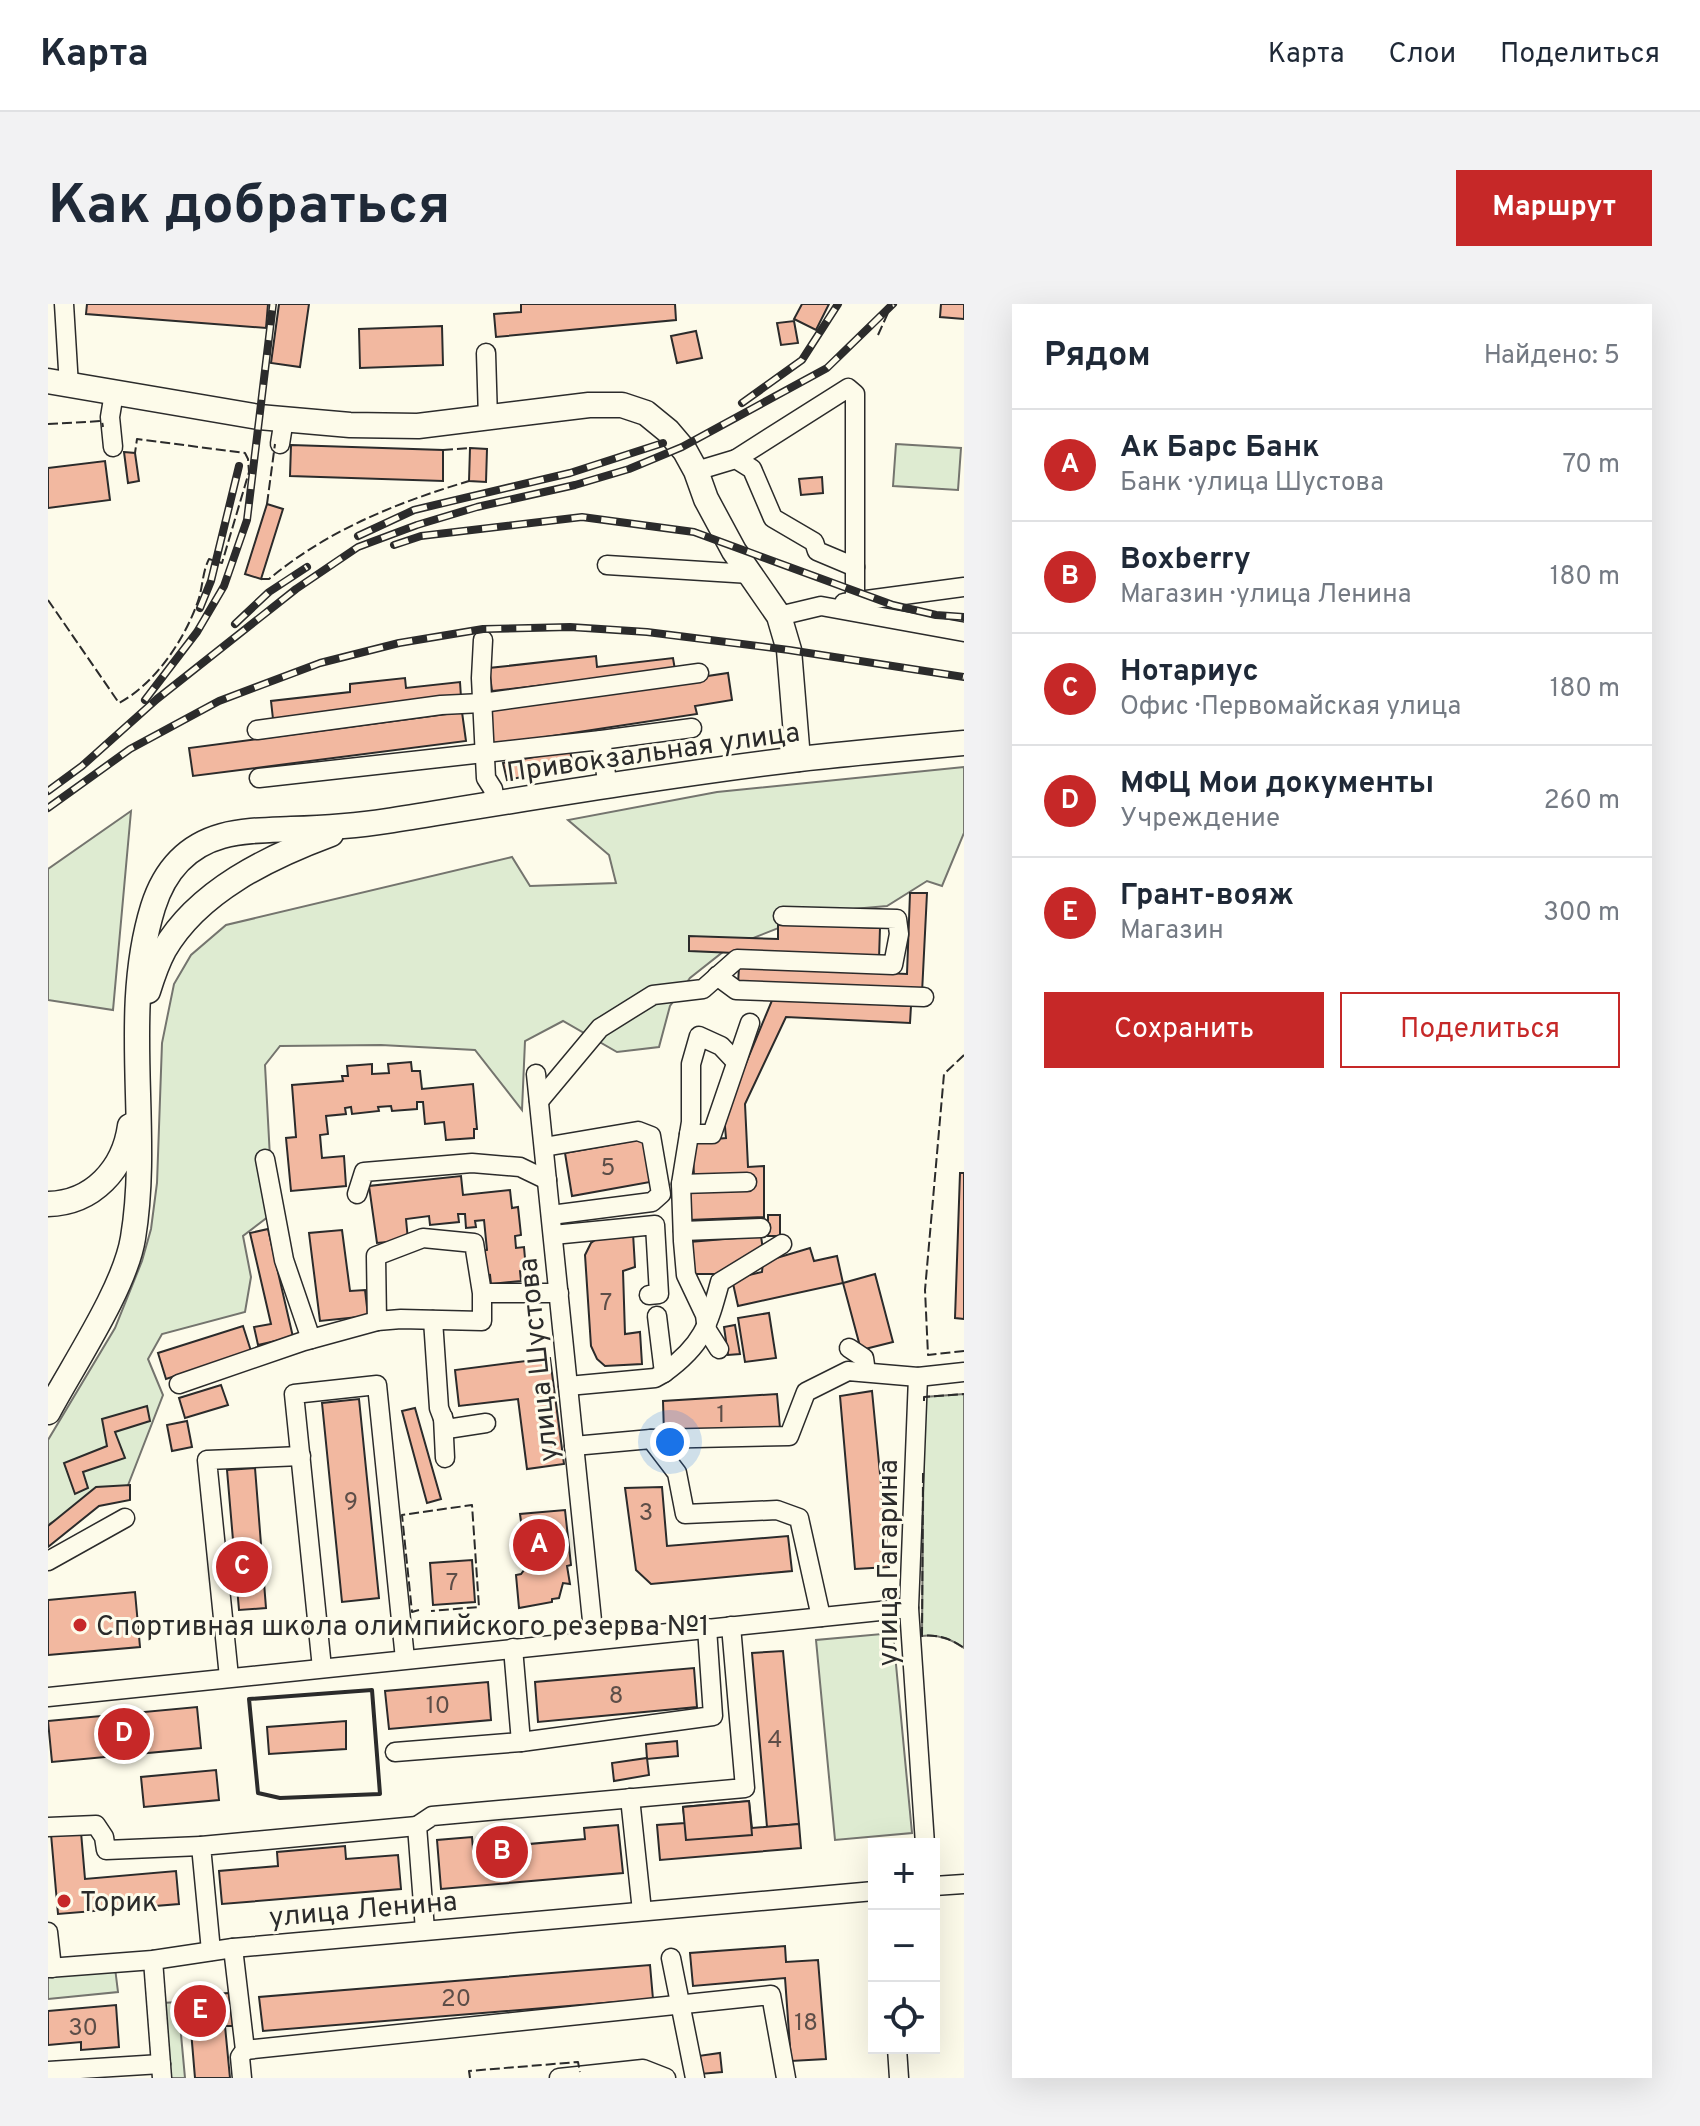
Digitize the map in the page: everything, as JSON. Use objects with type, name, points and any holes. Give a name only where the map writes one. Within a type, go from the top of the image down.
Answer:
[{"type":"main road","points":[[59,383],[284,419],[350,425],[418,426],[589,405],[622,405],[646,413],[668,431],[685,451],[734,551],[779,616],[789,650],[798,759]]},
{"type":"main road","name":"Привокзальная улица","points":[[351,826],[798,759],[964,743]]},
{"type":"main road","points":[[139,1020],[164,951],[185,922],[220,891],[253,869],[293,848],[351,826]]},
{"type":"main road","points":[[48,1412],[115,1289],[132,1242],[138,1196],[139,994],[153,907],[164,879],[175,864],[194,848],[221,836],[252,831],[351,826]]},
{"type":"main road","points":[[48,1204],[92,1192],[112,1173],[127,1144],[137,1072]]},
{"type":"street","points":[[59,383],[64,304]]},
{"type":"street","points":[[486,353],[488,419]]},
{"type":"street","points":[[696,471],[736,459],[848,388],[855,394],[855,602]]},
{"type":"street","points":[[113,447],[110,417],[114,393]]},
{"type":"street","points":[[280,444],[284,419]]},
{"type":"street","points":[[736,459],[752,469],[773,518],[814,542],[817,551],[855,567]]},
{"type":"street","points":[[607,565],[750,574]]},
{"type":"street","points":[[779,616],[821,606],[964,587]]},
{"type":"street","points":[[821,606],[964,632]]},
{"type":"street","points":[[483,640],[486,778],[493,789],[495,804]]},
{"type":"street","points":[[257,730],[699,673]]},
{"type":"street","points":[[259,778],[692,728]]},
{"type":"street","points":[[601,740],[608,788]]},
{"type":"street","points":[[539,1101],[600,1028],[653,995],[703,989],[737,959],[893,965],[899,934],[897,919],[783,916]]},
{"type":"street","points":[[717,976],[736,990],[924,997]]},
{"type":"street","points":[[689,1134],[712,1134],[750,1023]]},
{"type":"street","points":[[719,1349],[707,1330],[705,1315],[686,1275],[681,1184],[689,1134],[691,1064],[699,1036],[721,1046],[736,1062]]},
{"type":"street","name":"улица Шустова","points":[[536,1074],[594,1640]]},
{"type":"street","points":[[544,1147],[638,1131],[651,1136],[661,1194],[652,1202],[551,1215]]},
{"type":"street","points":[[265,1159],[284,1260],[311,1339]]},
{"type":"street","points":[[357,1194],[364,1172],[472,1163],[520,1167],[547,1180]]},
{"type":"street","points":[[681,1184],[747,1182]]},
{"type":"street","points":[[553,1235],[655,1225],[659,1294],[649,1295]]},
{"type":"street","points":[[683,1231],[761,1228]]},
{"type":"street","points":[[179,1384],[311,1339],[377,1321],[482,1321],[482,1293],[474,1243],[423,1238],[376,1256],[377,1321]]},
{"type":"street","points":[[568,1386],[655,1378],[664,1373],[683,1359],[707,1330],[720,1282],[782,1244]]},
{"type":"street","points":[[482,1293],[559,1293]]},
{"type":"street","points":[[657,1316],[664,1373]]},
{"type":"street","points":[[433,1320],[439,1408],[447,1429],[486,1423]]},
{"type":"street","points":[[849,1348],[864,1358],[866,1372]]},
{"type":"street","points":[[574,1446],[651,1439],[789,1436],[806,1392],[848,1371],[918,1377],[964,1372]]},
{"type":"street","name":"улица Гагарина","points":[[918,1377],[909,1608],[925,1838]]},
{"type":"street","points":[[322,1668],[294,1394],[377,1385],[405,1659]]},
{"type":"street","points":[[442,1417],[445,1458]]},
{"type":"street","points":[[651,1439],[677,1473],[685,1514],[777,1510],[799,1518],[821,1617]]},
{"type":"street","points":[[229,1677],[207,1460],[301,1456]]},
{"type":"street","points":[[48,1561],[125,1518]]},
{"type":"street","points":[[50,1696],[909,1608]]},
{"type":"street","points":[[48,1827],[96,1825],[104,1837],[106,1850],[201,1846],[417,1826],[432,1816],[745,1788],[731,1626]]},
{"type":"street","points":[[395,1752],[521,1742],[713,1716],[707,1628]]},
{"type":"street","points":[[513,1648],[521,1742]]},
{"type":"street","points":[[630,1798],[642,1911]]},
{"type":"street","points":[[417,1826],[425,1930]]},
{"type":"street","points":[[201,1846],[211,1951]]},
{"type":"street","points":[[940,1886],[964,1884]]},
{"type":"street","name":"улица Ленина","points":[[50,1968],[153,1960],[233,1948],[425,1930],[868,1892]]},
{"type":"street","points":[[48,1932],[50,1968]]},
{"type":"street","points":[[233,1948],[245,2050],[240,2057],[242,2078]]},
{"type":"street","points":[[671,1958],[695,2078]]},
{"type":"street","points":[[48,2071],[162,2071],[153,1960]]},
{"type":"street","points":[[245,2050],[681,2007],[771,1995],[788,2078]]},
{"type":"street","points":[[897,2054],[899,2078]]},
{"type":"street","points":[[559,2078],[643,2069],[666,2078]]},
{"type":"green space","points":[[896,444],[961,448],[958,490],[893,486]]},
{"type":"green space","points":[[964,767],[964,833],[942,886],[927,881],[887,906],[819,912],[728,948],[690,978],[670,1006],[659,1047],[617,1052],[563,1021],[525,1041],[522,1110],[475,1050],[381,1045],[280,1046],[265,1065],[273,1213],[243,1236],[251,1277],[245,1312],[162,1334],[148,1359],[163,1395],[125,1493],[66,1514],[48,1525],[48,1440],[115,1328],[142,1261],[151,1229],[157,1183],[162,1043],[174,984],[191,955],[226,925],[512,857],[530,886],[616,883],[609,855],[568,820],[717,792]]},
{"type":"green space","points":[[131,811],[113,1010],[48,1000],[48,869]]},
{"type":"green space","points":[[964,1394],[964,1648],[944,1638],[922,1636],[924,1397]]},
{"type":"green space","points":[[893,1633],[912,1833],[835,1840],[816,1640]]},
{"type":"green space","points":[[115,1968],[118,1992],[48,1999],[48,1974]]},
{"type":"green space","points":[[178,2002],[185,2078],[169,2078],[162,2003]]},
{"type":"building","points":[[87,304],[268,304],[266,328],[86,314]]},
{"type":"building","points":[[279,304],[309,304],[300,367],[271,363]]},
{"type":"building","points":[[521,304],[675,304],[676,320],[496,337],[494,314],[521,312]]},
{"type":"building","points":[[802,304],[829,304],[816,330],[794,319]]},
{"type":"building","points":[[941,304],[964,304],[964,319],[940,317]]},
{"type":"building","points":[[794,321],[798,343],[781,345],[777,323]]},
{"type":"building","points":[[442,326],[443,365],[360,368],[359,329]]},
{"type":"building","points":[[696,331],[702,358],[677,363],[671,336]]},
{"type":"building","points":[[291,445],[443,450],[443,481],[290,476]]},
{"type":"building","points":[[470,448],[487,449],[486,482],[469,481]]},
{"type":"building","points":[[124,452],[135,453],[139,481],[128,483]]},
{"type":"building","points":[[105,461],[110,500],[48,508],[48,468]]},
{"type":"building","points":[[822,477],[823,493],[801,495],[799,479]]},
{"type":"building","points":[[267,504],[283,509],[261,579],[245,574]]},
{"type":"building","points":[[596,656],[597,667],[673,658],[675,670],[492,691],[489,668]]},
{"type":"building","points":[[728,673],[732,700],[695,706],[697,714],[493,745],[488,709]]},
{"type":"building","points":[[405,678],[406,688],[460,682],[461,697],[273,719],[271,701],[350,692],[350,684]]},
{"type":"building","points":[[462,712],[466,741],[193,776],[189,748]]},
{"type":"building","points":[[570,750],[573,767],[507,780],[503,763]]},
{"type":"building","points":[[910,893],[927,893],[922,993],[738,984],[739,967],[907,974]]},
{"type":"building","points":[[778,923],[880,928],[879,959],[689,951],[689,936],[778,939]]},
{"type":"building","points":[[773,998],[911,1006],[910,1023],[786,1017],[745,1104],[748,1167],[764,1166],[764,1217],[688,1220],[690,1192],[750,1175],[694,1175],[692,1141],[726,1138],[724,1116]]},
{"type":"building","points":[[411,1062],[412,1071],[420,1071],[422,1089],[473,1084],[477,1129],[474,1129],[474,1138],[446,1140],[444,1122],[425,1124],[423,1102],[417,1102],[417,1109],[392,1111],[391,1106],[378,1107],[379,1111],[352,1114],[351,1107],[345,1108],[346,1114],[326,1116],[328,1134],[320,1135],[322,1158],[344,1156],[346,1186],[291,1191],[286,1138],[296,1137],[292,1085],[343,1081],[342,1076],[348,1076],[347,1066],[372,1064],[372,1074],[389,1073],[388,1064]]},
{"type":"building","points":[[643,1139],[650,1182],[572,1196],[565,1153]]},
{"type":"building","points":[[960,1173],[964,1173],[964,1319],[955,1318]]},
{"type":"building","points":[[461,1176],[463,1195],[510,1190],[512,1208],[518,1207],[521,1235],[515,1236],[516,1248],[524,1247],[526,1270],[520,1271],[521,1281],[491,1284],[490,1275],[483,1276],[481,1251],[487,1250],[484,1220],[475,1221],[476,1227],[466,1228],[465,1214],[458,1214],[459,1222],[430,1225],[429,1216],[406,1219],[408,1240],[377,1243],[369,1186]]},
{"type":"building","points":[[768,1215],[780,1215],[780,1236],[768,1236]]},
{"type":"building","points":[[268,1229],[293,1337],[258,1345],[254,1327],[271,1324],[250,1233]]},
{"type":"building","points":[[342,1230],[350,1291],[365,1290],[368,1316],[320,1321],[309,1233]]},
{"type":"building","points":[[633,1233],[635,1267],[623,1271],[625,1334],[640,1332],[642,1364],[605,1366],[597,1359],[591,1346],[585,1255],[591,1243],[602,1235]]},
{"type":"building","points":[[761,1236],[763,1250],[725,1274],[690,1274],[689,1242]]},
{"type":"building","points":[[810,1248],[814,1261],[837,1256],[843,1283],[738,1306],[732,1279],[762,1272],[763,1262]]},
{"type":"building","points":[[875,1274],[893,1342],[861,1350],[843,1283]]},
{"type":"building","points":[[769,1313],[776,1358],[745,1362],[738,1318]]},
{"type":"building","points":[[735,1325],[740,1354],[728,1355],[724,1327]]},
{"type":"building","points":[[243,1326],[251,1351],[166,1379],[158,1353]]},
{"type":"building","points":[[550,1358],[564,1464],[527,1469],[518,1399],[459,1406],[455,1370]]},
{"type":"building","points":[[221,1385],[228,1405],[185,1418],[179,1398]]},
{"type":"building","points":[[872,1391],[889,1567],[855,1569],[840,1396]]},
{"type":"building","points":[[777,1394],[780,1428],[664,1434],[663,1401]]},
{"type":"building","points":[[359,1399],[379,1598],[342,1602],[322,1403]]},
{"type":"building","points":[[147,1406],[150,1421],[115,1432],[125,1458],[83,1472],[88,1488],[75,1494],[64,1463],[107,1446],[102,1419]]},
{"type":"building","points":[[415,1408],[441,1499],[427,1503],[402,1411]]},
{"type":"building","points":[[187,1421],[192,1447],[172,1451],[167,1425]]},
{"type":"building","points":[[255,1468],[266,1608],[239,1610],[227,1470]]},
{"type":"building","points":[[130,1485],[130,1500],[99,1506],[48,1547],[48,1526],[96,1487]]},
{"type":"building","points":[[662,1487],[667,1546],[788,1536],[792,1571],[651,1584],[636,1570],[625,1488]]},
{"type":"building","points":[[565,1510],[570,1584],[563,1583],[559,1598],[552,1599],[552,1602],[519,1608],[516,1575],[527,1566],[520,1514]]},
{"type":"building","points":[[472,1560],[475,1602],[433,1605],[430,1563]]},
{"type":"building","points":[[135,1592],[140,1647],[48,1655],[48,1600]]},
{"type":"building","points":[[783,1651],[799,1824],[767,1827],[752,1653]]},
{"type":"building","points":[[694,1668],[697,1707],[538,1722],[535,1682]]},
{"type":"building","points":[[488,1682],[491,1720],[389,1729],[385,1691]]},
{"type":"building","points":[[197,1707],[201,1748],[52,1762],[48,1721]]},
{"type":"building","points":[[346,1721],[346,1749],[269,1754],[267,1727]]},
{"type":"building","points":[[677,1741],[678,1756],[647,1759],[646,1744]]},
{"type":"building","points":[[647,1758],[649,1775],[614,1781],[612,1763]]},
{"type":"building","points":[[216,1770],[219,1800],[144,1807],[141,1777]]},
{"type":"building","points":[[749,1801],[752,1828],[799,1824],[801,1848],[660,1860],[657,1825],[685,1823],[683,1807]]},
{"type":"building","points":[[749,1801],[752,1835],[686,1840],[683,1807]]},
{"type":"building","points":[[618,1825],[623,1873],[441,1889],[437,1840],[472,1837],[473,1849],[585,1839],[584,1828]]},
{"type":"building","points":[[81,1832],[85,1879],[176,1871],[179,1904],[58,1914],[51,1834]]},
{"type":"building","points":[[345,1846],[346,1859],[398,1855],[401,1889],[222,1904],[219,1871],[278,1866],[277,1852]]},
{"type":"building","points":[[785,1946],[786,1962],[818,1960],[826,2059],[791,2061],[785,1978],[693,1986],[690,1953]]},
{"type":"building","points":[[650,1965],[653,1999],[263,2031],[259,1997]]},
{"type":"building","points":[[229,1993],[233,2026],[225,2026],[230,2078],[195,2078],[188,1995]]},
{"type":"building","points":[[116,2005],[119,2047],[81,2050],[81,2042],[48,2045],[48,2011]]},
{"type":"building","points":[[720,2053],[722,2072],[700,2074],[698,2056]]},
{"type":"railway","points":[[145,700],[197,632],[224,586],[247,520],[273,304]]},
{"type":"railway","points":[[742,403],[802,360],[838,304]]},
{"type":"railway","points":[[48,791],[82,766],[157,699],[296,589],[358,547],[477,507],[575,485],[629,469],[682,447],[827,368],[893,304]]},
{"type":"railway","points":[[358,536],[414,510],[570,473],[663,443]]},
{"type":"railway","points":[[200,608],[211,581],[239,466]]},
{"type":"railway","points":[[394,545],[421,536],[582,517],[694,532],[893,605],[936,615],[964,617]]},
{"type":"railway","points":[[235,624],[269,592],[307,567]]},
{"type":"railway","points":[[48,808],[130,749],[219,701],[320,663],[399,643],[483,629],[570,627],[647,632],[964,677]]},
{"type":"fence","points":[[878,335],[892,304]]},
{"type":"fence","points":[[48,424],[102,421],[103,427]]},
{"type":"fence","points":[[48,600],[119,703],[145,684],[177,645],[198,601],[209,559],[222,563],[249,472],[248,459],[245,453],[137,439],[135,453]]},
{"type":"fence","points":[[267,504],[275,444]]},
{"type":"fence","points":[[443,450],[470,448]]},
{"type":"fence","points":[[261,579],[269,579],[315,546],[364,520],[469,481]]},
{"type":"fence","points":[[964,1055],[944,1074],[925,1290],[928,1355],[964,1351]]},
{"type":"fence","points":[[924,1401],[924,1397],[964,1394]]},
{"type":"fence","points":[[923,1473],[922,1636],[944,1638],[964,1648]]},
{"type":"fence","points":[[419,1610],[412,1612],[402,1515],[472,1505],[479,1607],[431,1611]]},
{"type":"fence","points":[[470,2078],[469,2071],[578,2062],[580,2072]]},
{"type":"wall","points":[[372,1690],[380,1794],[280,1798],[258,1793],[249,1699],[372,1690]]},
{"type":"place","name":"Ак Барс Банк","points":[[539,1545]]},
{"type":"place","name":"Нотариус","points":[[242,1567]]},
{"type":"place","name":"Спортивная школа олимпийского резерва №1","points":[[80,1625]]},
{"type":"place","name":"МФЦ Мои документы","points":[[124,1734]]},
{"type":"place","name":"Boxberry","points":[[502,1852]]},
{"type":"place","name":"Торик","points":[[64,1901]]},
{"type":"place","name":"Грант-вояж","points":[[200,2011]]}]
